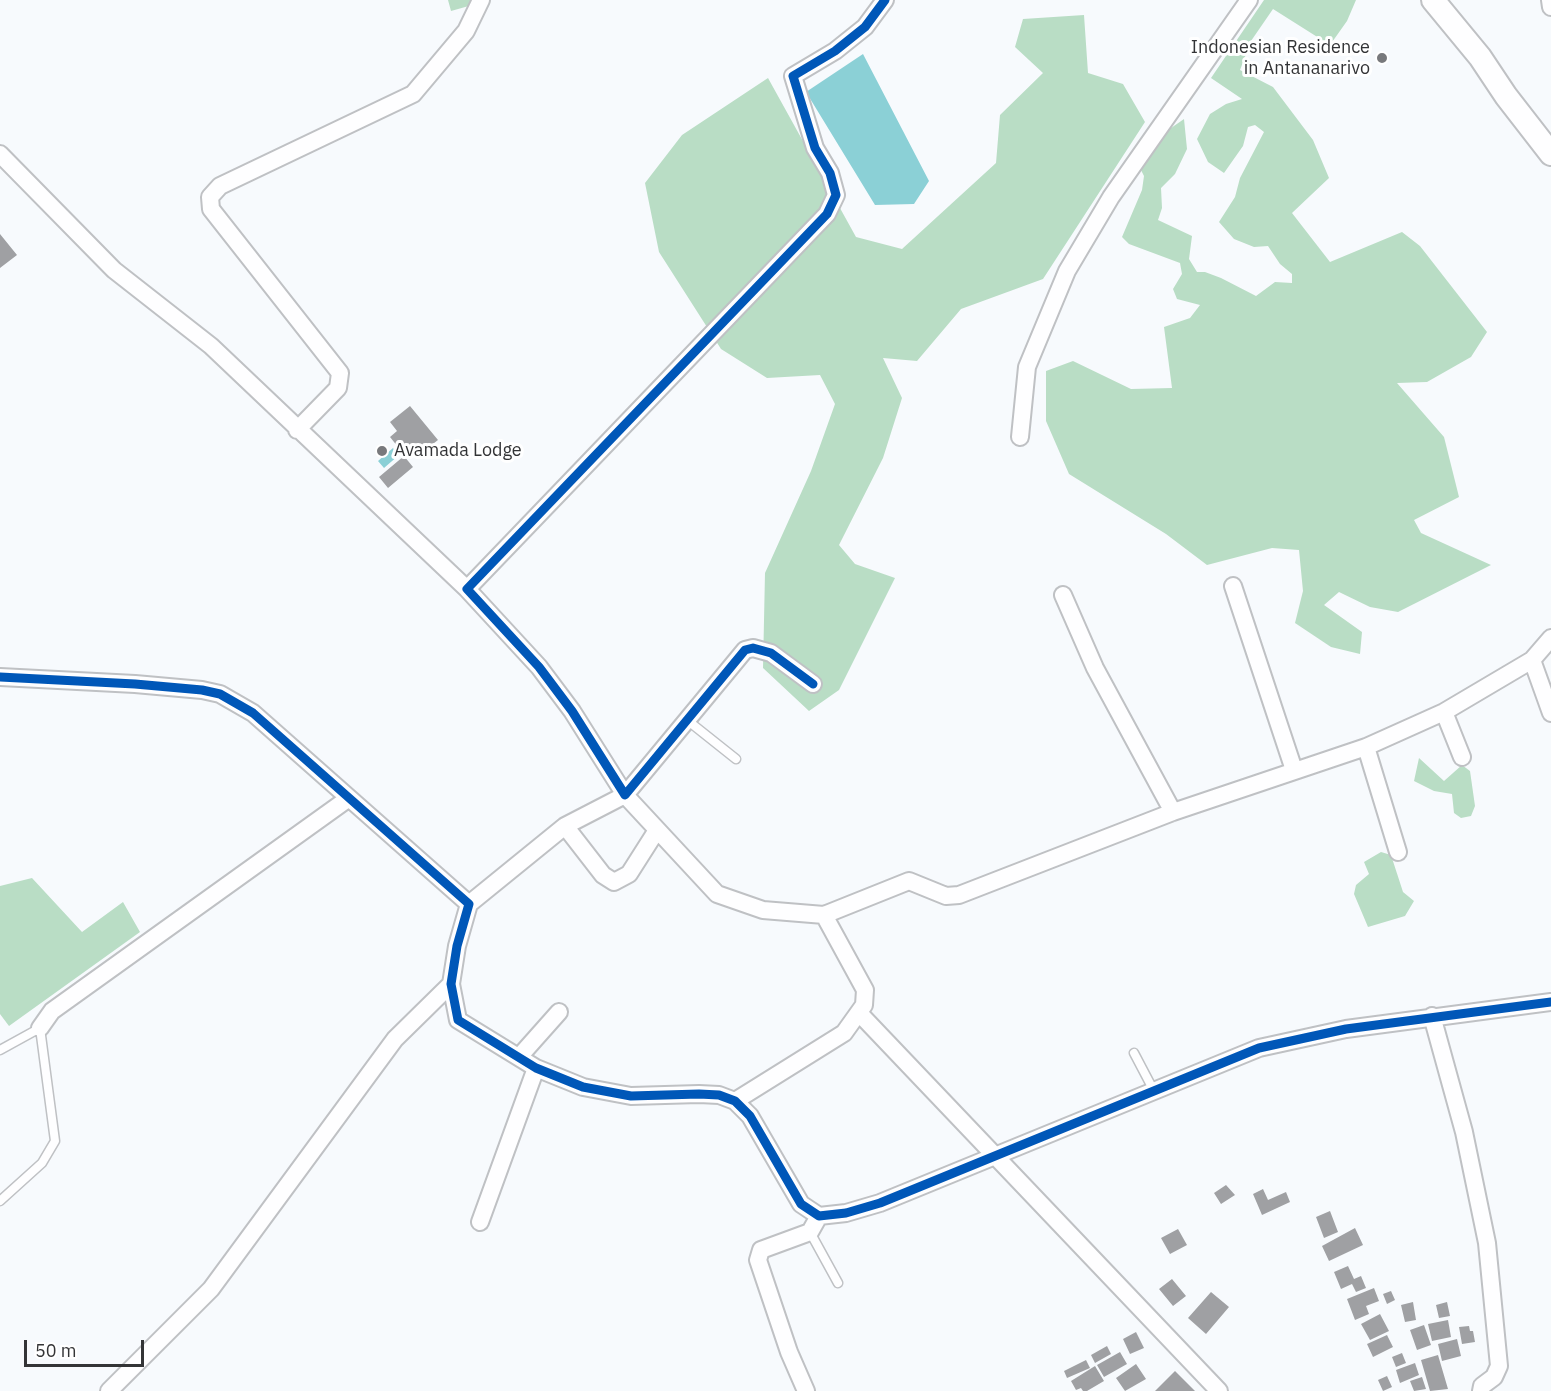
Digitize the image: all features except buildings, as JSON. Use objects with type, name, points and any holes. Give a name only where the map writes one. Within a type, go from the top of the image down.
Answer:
[{"type":"main road","points":[[1433,0],[1480,57],[1506,96],[1551,154]]},
{"type":"street","points":[[297,430],[338,387],[340,373],[211,209],[210,197],[220,186],[413,94],[466,31],[482,0]]},
{"type":"street","points":[[467,589],[827,214],[837,195],[830,173],[815,148],[793,76],[836,51],[865,27],[885,0]]},
{"type":"street","points":[[1020,437],[1027,367],[1067,271],[1111,197],[1249,0]]},
{"type":"street","points":[[1550,0],[1551,7]]},
{"type":"street","points":[[0,153],[114,270],[211,346],[467,589],[538,666],[572,711],[625,795],[717,894],[763,910],[824,915],[909,881],[946,896],[959,895],[1173,812],[1366,747],[1444,712],[1532,660],[1551,638]]},
{"type":"street","points":[[1233,586],[1294,770]]},
{"type":"street","points":[[1063,595],[1095,668],[1173,812]]},
{"type":"street","points":[[813,684],[771,653],[753,648],[745,650],[625,795],[565,826],[469,904],[457,946],[451,984],[458,1020],[536,1068],[583,1087],[631,1096],[699,1094],[719,1095],[735,1101],[750,1116],[801,1204],[819,1216],[846,1213],[880,1203],[992,1155],[1259,1048],[1346,1029],[1551,1002]]},
{"type":"street","points":[[1532,660],[1551,713]]},
{"type":"street","points":[[0,677],[135,684],[220,694],[262,721],[469,904]]},
{"type":"street","points":[[1444,712],[1462,757]]},
{"type":"street","points":[[1366,747],[1398,852]]},
{"type":"street","points":[[40,1028],[52,1011],[349,798]]},
{"type":"street","points":[[565,826],[603,875],[614,882],[629,874],[657,830]]},
{"type":"street","points":[[735,1101],[844,1033],[860,1014],[864,1005],[865,990],[824,915]]},
{"type":"street","points":[[109,1391],[212,1289],[395,1039],[451,984]]},
{"type":"street","points":[[519,1058],[560,1012]]},
{"type":"street","points":[[860,1014],[1219,1391]]},
{"type":"street","points":[[1432,1016],[1464,1132],[1487,1243],[1499,1366],[1481,1391]]},
{"type":"street","points":[[480,1222],[536,1068]]},
{"type":"street","points":[[806,1391],[789,1353],[758,1260],[762,1250],[810,1232],[819,1216]]},
{"type":"lane","points":[[687,720],[736,759]]},
{"type":"lane","points":[[0,1050],[40,1028],[55,1141],[42,1163],[0,1201]]},
{"type":"lane","points":[[1134,1053],[1154,1091]]},
{"type":"lane","points":[[810,1232],[838,1283]]},
{"type":"green space","points":[[448,0],[490,0],[451,11]]},
{"type":"green space","points":[[1264,0],[1356,0],[1347,21],[1330,45],[1273,9],[1251,41],[1240,70],[1273,87],[1313,140],[1329,178],[1292,213],[1330,262],[1402,232],[1420,246],[1487,332],[1471,357],[1427,382],[1397,383],[1444,437],[1459,497],[1414,520],[1421,533],[1491,565],[1398,612],[1370,607],[1339,592],[1324,605],[1362,632],[1360,654],[1331,647],[1295,623],[1303,591],[1299,550],[1272,548],[1207,565],[1166,534],[1069,474],[1046,421],[1046,371],[1073,361],[1131,389],[1172,388],[1164,327],[1190,318],[1200,305],[1177,299],[1173,289],[1182,274],[1180,263],[1129,244],[1122,237],[1142,190],[1144,176],[1138,164],[1161,135],[1184,119],[1187,149],[1175,174],[1161,188],[1162,208],[1158,220],[1192,236],[1189,259],[1197,272],[1205,272],[1221,278],[1256,296],[1275,282],[1292,283],[1292,274],[1280,264],[1268,246],[1254,247],[1234,239],[1219,222],[1235,197],[1240,178],[1264,132],[1255,125],[1248,127],[1243,146],[1224,173],[1208,162],[1197,139],[1210,114],[1226,104],[1242,99],[1211,78]]},
{"type":"green space","points":[[1084,15],[1088,73],[1123,84],[1145,122],[1043,279],[961,309],[917,361],[883,358],[902,398],[883,458],[839,545],[855,564],[895,578],[839,690],[809,711],[763,668],[765,573],[811,471],[835,404],[820,375],[767,378],[721,349],[659,252],[645,183],[682,135],[768,78],[856,237],[902,249],[996,163],[1000,115],[1043,73],[1015,47],[1023,19]]},
{"type":"green space","points":[[1419,758],[1444,781],[1462,765],[1470,771],[1475,806],[1471,816],[1461,818],[1454,813],[1452,794],[1434,791],[1414,781]]},
{"type":"green space","points":[[1381,852],[1391,855],[1403,892],[1414,901],[1405,916],[1368,927],[1354,894],[1356,885],[1369,874],[1364,862]]},
{"type":"green space","points":[[32,878],[82,932],[123,902],[140,932],[9,1026],[0,1014],[0,886]]},
{"type":"water","points":[[863,54],[929,181],[914,204],[875,205],[806,92]]},
{"type":"water","points":[[393,448],[399,455],[384,468],[378,461]]},
{"type":"cycle path","points":[[813,684],[771,653],[753,648],[745,650],[625,795],[572,711],[539,667],[467,589],[827,214],[836,195],[830,173],[815,148],[793,76],[835,51],[865,27],[885,0]]},
{"type":"cycle path","points":[[0,677],[202,690],[220,694],[253,713],[469,904],[457,946],[451,984],[458,1020],[536,1068],[583,1087],[631,1096],[699,1094],[719,1095],[735,1101],[750,1116],[801,1204],[819,1216],[846,1213],[880,1203],[1259,1048],[1346,1029],[1551,1002]]},
{"type":"place","name":"Indonesian Residence in Antananarivo","points":[[1382,58]]},
{"type":"place","name":"Avamada Lodge","points":[[382,451]]}]
